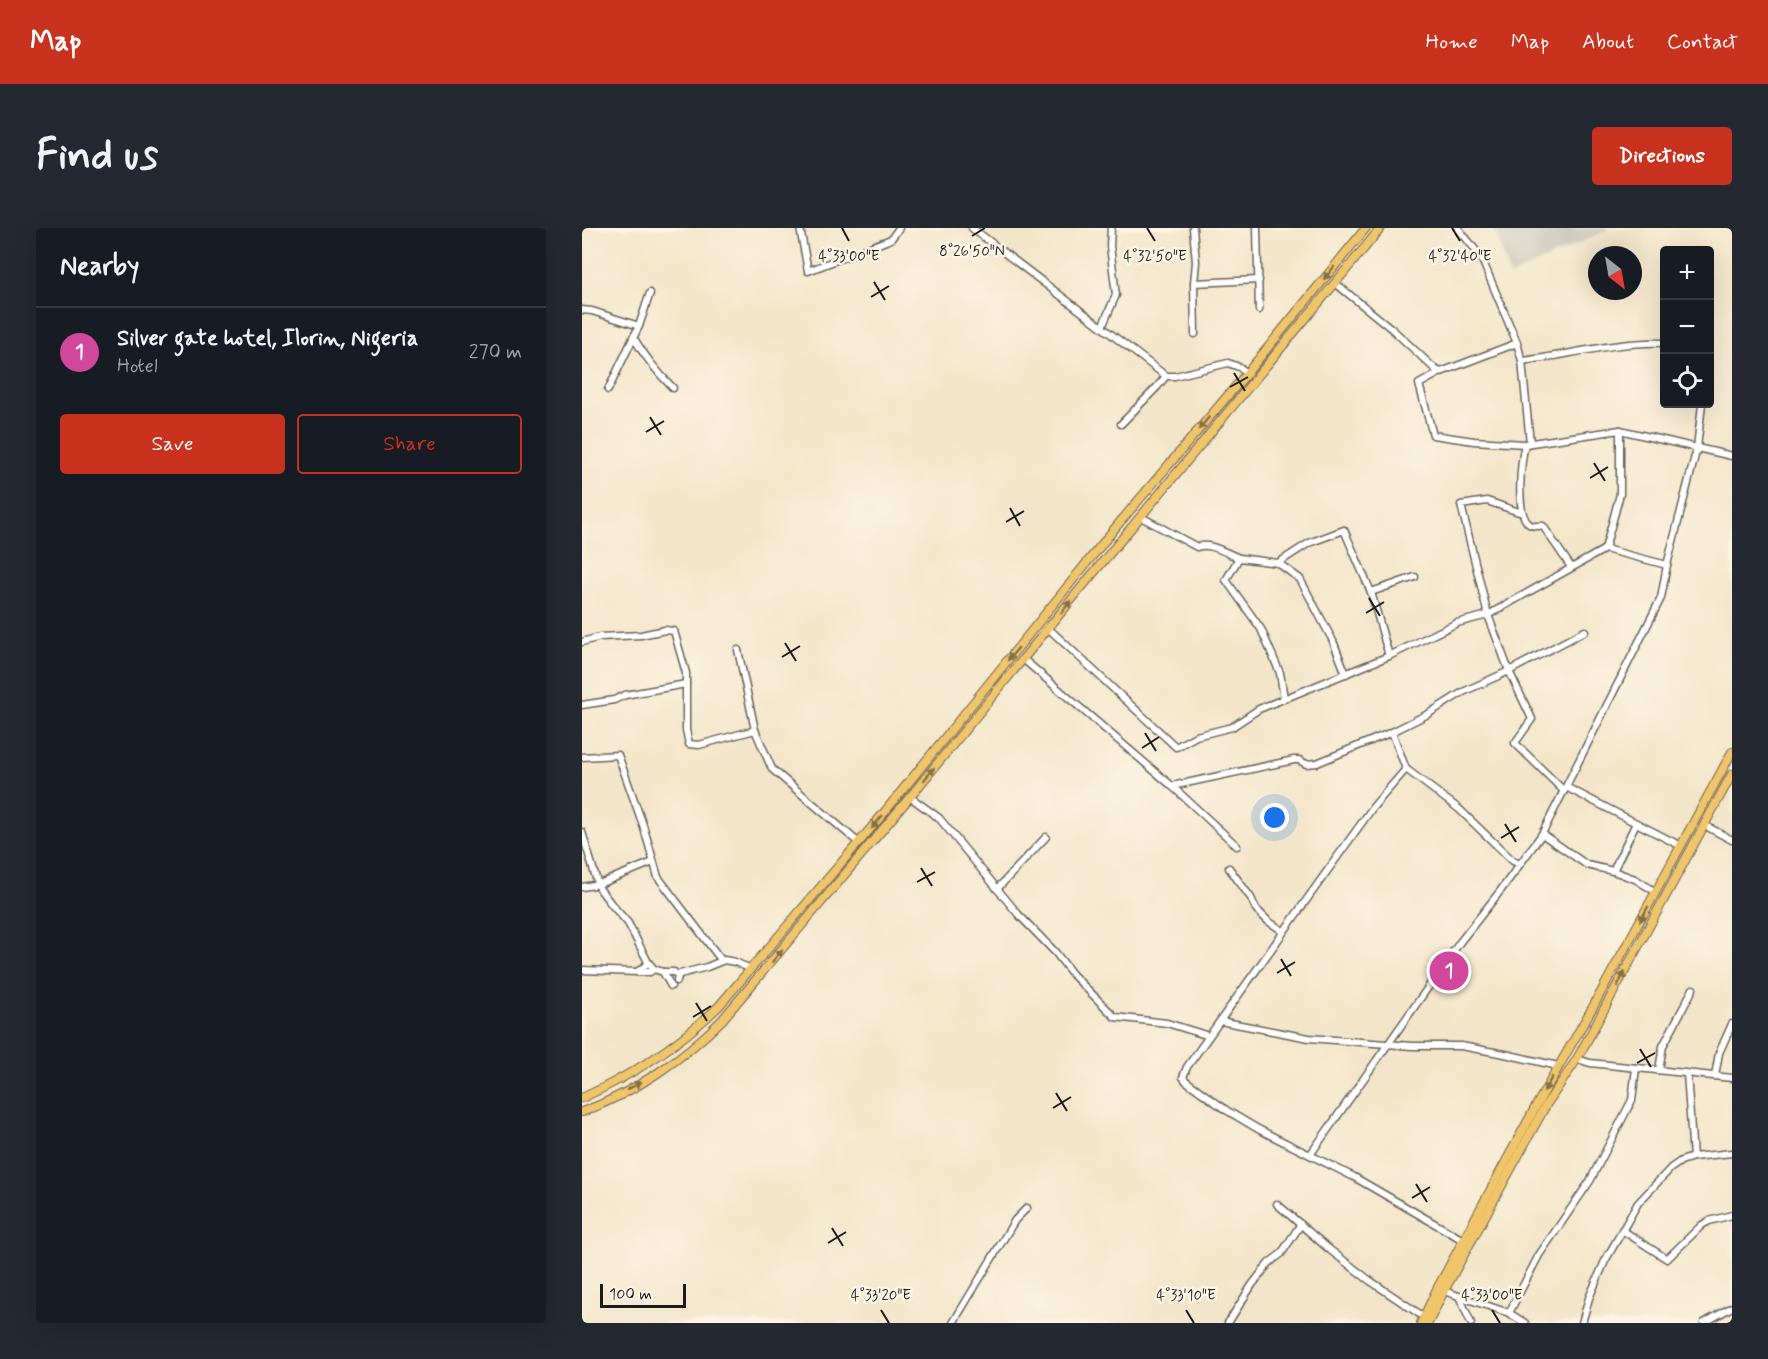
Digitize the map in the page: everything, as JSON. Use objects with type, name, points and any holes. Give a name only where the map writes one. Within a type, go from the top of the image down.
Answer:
[{"type":"main road","points":[[582,1098],[632,1073],[679,1041],[719,1006],[859,843],[1115,528],[1366,228]]},
{"type":"main road","points":[[582,1112],[641,1083],[666,1067],[707,1036],[743,997],[1381,228]]},
{"type":"main road","points":[[1424,1321],[1437,1289],[1463,1240],[1732,752]]},
{"type":"main road","points":[[1424,1321],[1444,1291],[1546,1105],[1577,1059],[1732,774]]},
{"type":"main road","points":[[1703,806],[1712,811]]},
{"type":"main road","points":[[1594,1005],[1604,1010]]},
{"type":"street","points":[[800,228],[808,271],[891,239],[899,228]]},
{"type":"street","points":[[972,228],[1166,376],[1175,376],[1228,363],[1247,373]]},
{"type":"street","points":[[1102,327],[1116,295],[1110,246],[1111,228]]},
{"type":"street","points":[[1193,228],[1196,262],[1195,334]]},
{"type":"street","points":[[1258,228],[1259,310]]},
{"type":"street","points":[[1458,228],[1481,257],[1517,343],[1522,362],[1527,443],[1520,465],[1522,513],[1530,525],[1544,526],[1571,567]]},
{"type":"street","points":[[1194,283],[1259,280]]},
{"type":"street","points":[[1335,284],[1392,329],[1436,370],[1442,372]]},
{"type":"street","points":[[608,390],[639,326],[650,293]]},
{"type":"street","points":[[582,310],[639,326]]},
{"type":"street","points":[[633,338],[654,370],[673,388]]},
{"type":"street","points":[[1517,343],[1442,372],[1419,384],[1433,435],[1474,441],[1527,443],[1620,430],[1732,456]]},
{"type":"street","points":[[1522,362],[1609,345],[1660,343]]},
{"type":"street","points":[[1121,424],[1166,376]]},
{"type":"street","points":[[1310,1155],[1460,942],[1542,834],[1661,598],[1667,565],[1697,448],[1702,408]]},
{"type":"street","points":[[1605,549],[1620,494],[1620,430]]},
{"type":"street","points":[[1522,513],[1487,501],[1461,505],[1488,615],[1509,671],[1532,719],[1515,743],[1565,789],[1681,846]]},
{"type":"street","points":[[1141,517],[1197,547],[1204,544],[1239,558],[1278,563],[1300,579],[1333,641],[1346,674]]},
{"type":"street","points":[[1278,563],[1309,543],[1344,530],[1371,592],[1389,656]]},
{"type":"street","points":[[1048,628],[1176,747],[1196,736],[1232,727],[1259,709],[1389,656],[1457,623],[1488,615],[1605,549],[1667,565]]},
{"type":"street","points":[[1239,558],[1226,580],[1261,629],[1280,674],[1284,698]]},
{"type":"street","points":[[1371,592],[1415,577]]},
{"type":"street","points":[[582,642],[600,637],[674,631],[686,673],[686,730],[689,744],[699,745],[755,730]]},
{"type":"street","points":[[1172,786],[1294,760],[1306,764],[1317,762],[1392,732],[1428,714],[1463,692],[1585,631]]},
{"type":"street","points":[[738,650],[755,730],[772,769],[859,843]]},
{"type":"street","points":[[1023,659],[1172,786],[1237,846]]},
{"type":"street","points":[[582,705],[686,684]]},
{"type":"street","points":[[1392,732],[1407,769],[1460,808],[1513,861],[1520,864]]},
{"type":"street","points":[[582,757],[618,755],[643,825],[658,877],[722,961]]},
{"type":"street","points":[[1407,769],[1373,807],[1209,1036],[1184,1072],[1183,1077],[1226,1110],[1258,1129],[1362,1181],[1463,1240]]},
{"type":"street","points":[[910,797],[939,818],[1018,914],[1115,1017],[1167,1023],[1209,1036]]},
{"type":"street","points":[[1613,871],[1636,823]]},
{"type":"street","points":[[1704,825],[1732,840]]},
{"type":"street","points":[[582,832],[602,892],[628,923],[650,972],[582,970]]},
{"type":"street","points":[[1542,834],[1587,865],[1635,879],[1656,892]]},
{"type":"street","points":[[997,889],[1046,837]]},
{"type":"street","points":[[1510,877],[1513,861]]},
{"type":"street","points":[[582,887],[599,884],[653,862]]},
{"type":"street","points":[[1229,868],[1251,898],[1256,909],[1283,931]]},
{"type":"street","points":[[636,972],[649,966],[663,972],[674,972],[677,979],[680,974],[722,961],[735,962],[752,969]]},
{"type":"street","points":[[663,972],[671,986]]},
{"type":"street","points":[[1659,1070],[1663,1046],[1693,988]]},
{"type":"street","points":[[1220,1021],[1309,1038],[1475,1048],[1558,1066]]},
{"type":"street","points":[[1715,1076],[1719,1053],[1732,1024]]},
{"type":"street","points":[[1577,1059],[1590,1063],[1732,1078]]},
{"type":"street","points":[[1509,1313],[1539,1255],[1590,1181],[1632,1100],[1636,1068]]},
{"type":"street","points":[[1687,1074],[1693,1157]]},
{"type":"street","points":[[1582,1323],[1597,1279],[1638,1203],[1671,1168],[1681,1161],[1693,1157],[1732,1153]]},
{"type":"street","points":[[1277,1204],[1330,1250],[1424,1321]]},
{"type":"street","points":[[953,1323],[1015,1220],[1027,1208]]},
{"type":"street","points":[[1622,1230],[1667,1259],[1702,1225],[1732,1215]]},
{"type":"street","points":[[1228,1323],[1252,1285],[1269,1263],[1281,1254],[1301,1224]]},
{"type":"street","points":[[1444,1291],[1509,1313],[1525,1323]]},
{"type":"street","points":[[1459,1296],[1471,1323]]},
{"type":"street","points":[[1704,1323],[1732,1308]]},
{"type":"shaded area","points":[[1494,228],[1606,228],[1607,230],[1510,276]]},
{"type":"place","name":"Silver gate hotel, Ilorin, Nigeria","points":[[1449,971]]}]
